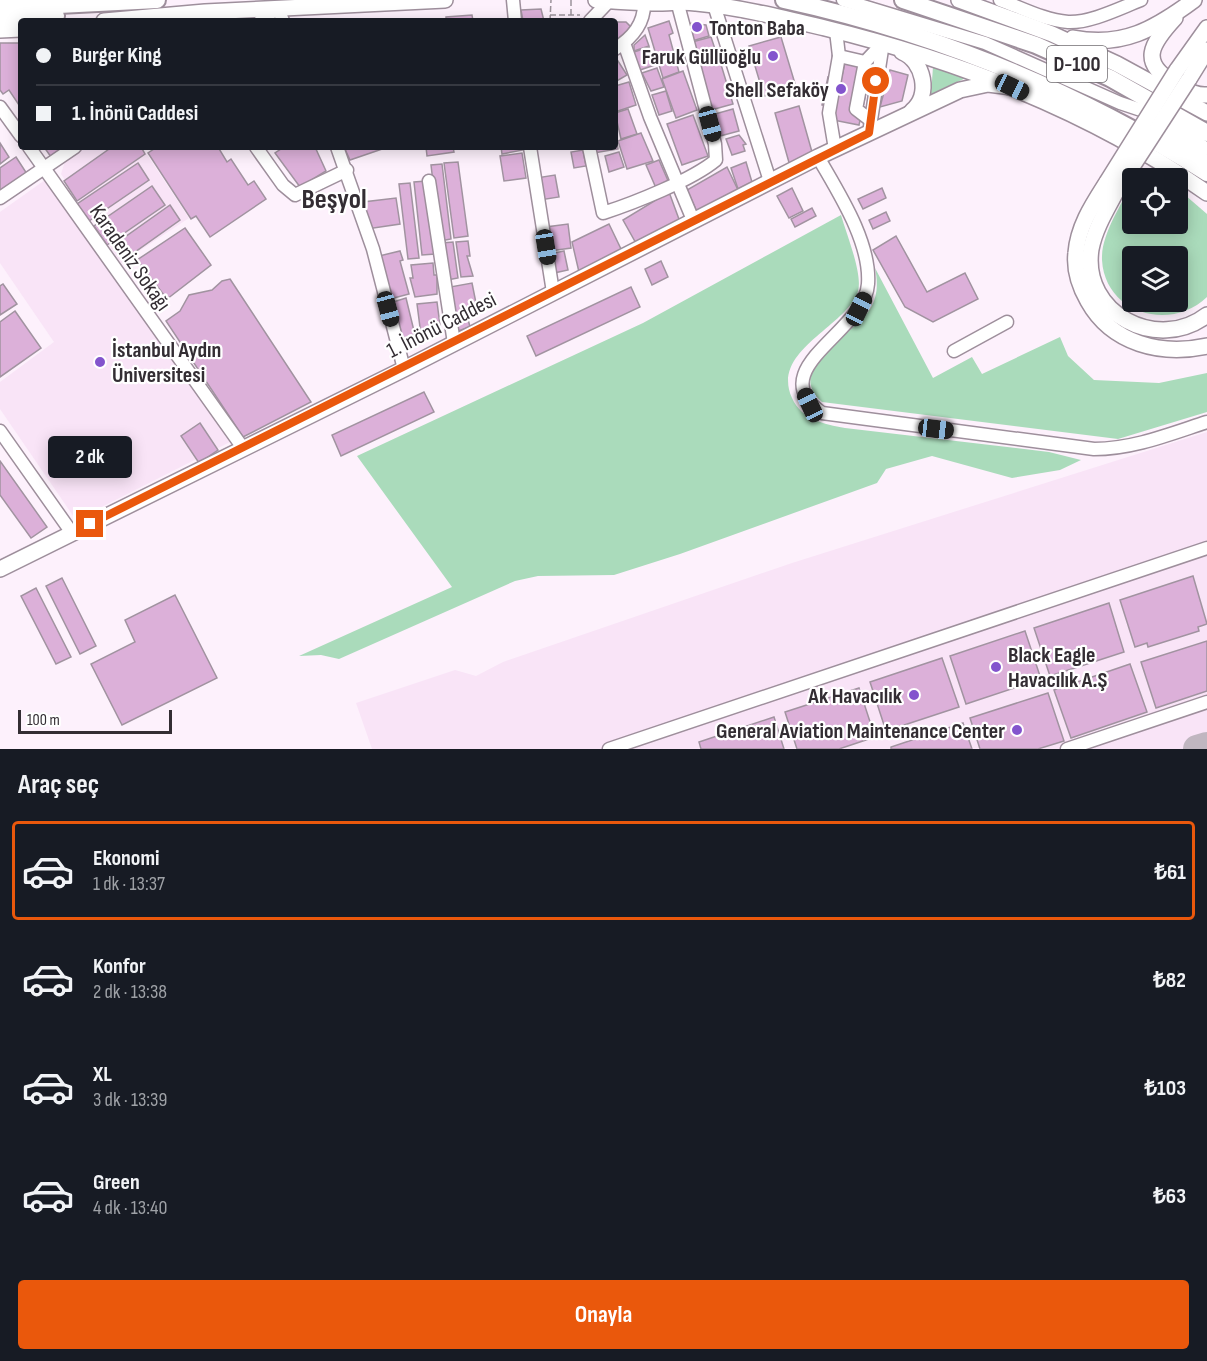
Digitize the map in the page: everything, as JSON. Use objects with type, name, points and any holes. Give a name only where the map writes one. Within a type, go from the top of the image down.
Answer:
[{"type":"highway","points":[[0,8],[156,0]]},
{"type":"highway","name":"D-100","points":[[784,0],[944,44],[1024,75],[1131,127],[1207,173]]},
{"type":"highway","name":"D-100","points":[[904,0],[1036,45],[1110,78],[1207,133]]},
{"type":"highway","points":[[32,18],[65,15],[139,1]]},
{"type":"highway","points":[[0,21],[18,19]]},
{"type":"main road","points":[[192,18],[280,15],[445,0]]},
{"type":"main road","points":[[596,0],[674,1],[714,5],[836,31],[952,63],[1062,109],[1207,193]]},
{"type":"main road","points":[[959,0],[1052,34],[1117,64],[1207,113]]},
{"type":"main road","points":[[1052,34],[1079,40],[1116,42],[1146,30],[1189,4]]},
{"type":"main road","points":[[1189,4],[1157,39],[1152,49],[1154,65],[1166,79],[1199,96],[1207,95]]},
{"type":"main road","points":[[1207,28],[1183,74],[1112,186],[1083,222],[1076,254],[1080,284],[1094,311],[1112,331],[1144,345],[1177,350],[1207,346]]},
{"type":"main road","points":[[0,30],[18,29]]},
{"type":"main road","points":[[883,43],[915,59],[921,71],[919,105],[902,117]]},
{"type":"main road","points":[[1183,74],[1207,50]]},
{"type":"main road","name":"1. İnönü Caddesi","points":[[0,570],[404,369],[835,149],[869,126],[902,117],[972,86],[988,84],[1012,87]]},
{"type":"main road","points":[[1157,166],[1207,200]]},
{"type":"main road","points":[[1112,186],[1091,250],[1094,280],[1109,308],[1127,322],[1152,330],[1188,327],[1207,315]]},
{"type":"street","points":[[513,0],[515,18]]},
{"type":"street","points":[[593,18],[610,0]]},
{"type":"street","points":[[843,0],[985,43],[1120,104],[1153,114],[1207,149]]},
{"type":"street","points":[[1000,0],[1044,17],[1070,22],[1085,20],[1141,0]]},
{"type":"street","points":[[590,150],[603,213],[677,182],[707,167],[716,159],[715,144],[674,1]]},
{"type":"street","points":[[644,2],[645,17],[620,46],[693,220]]},
{"type":"street","points":[[714,5],[770,181]]},
{"type":"street","points":[[835,149],[829,113],[839,56],[836,31]]},
{"type":"street","points":[[869,126],[856,109],[865,62],[883,43]]},
{"type":"street","points":[[869,126],[883,43]]},
{"type":"street","points":[[839,56],[865,62]]},
{"type":"street","points":[[1120,104],[1207,162]]},
{"type":"street","points":[[0,107],[18,132]]},
{"type":"street","name":"Karadeniz Sokağı","points":[[31,150],[243,448]]},
{"type":"street","points":[[0,198],[71,150]]},
{"type":"street","points":[[258,150],[283,186],[295,195],[347,170]]},
{"type":"street","points":[[338,150],[373,249],[404,369]]},
{"type":"street","points":[[530,150],[553,292]]},
{"type":"street","points":[[818,157],[858,233],[867,264],[868,284],[859,309],[811,360],[802,374],[803,389],[810,405],[822,413],[1094,449],[1126,447],[1207,422]]},
{"type":"street","points":[[429,181],[454,343]]},
{"type":"street","points":[[954,351],[1007,322]]},
{"type":"street","points":[[0,431],[72,533]]},
{"type":"street","points":[[609,749],[1207,548]]},
{"type":"street","points":[[1067,749],[1207,702]]},
{"type":"path","points":[[551,0],[550,15],[581,15],[581,18]]},
{"type":"path","points":[[571,0],[571,18]]},
{"type":"shaded area","points":[[78,150],[144,150],[189,218],[121,263],[61,174],[66,158]]},
{"type":"shaded area","name":"İstanbul Aydın Üniversitesi","points":[[45,180],[230,442],[76,520],[0,409],[0,382],[54,342],[0,263],[0,212]]},
{"type":"shaded area","points":[[1207,432],[1207,749],[372,749],[356,703],[455,670],[476,676],[503,662],[792,563]]},
{"type":"green space","points":[[933,67],[968,77],[931,94]]},
{"type":"green space","points":[[1188,198],[1207,214],[1207,297],[1188,310],[1188,246],[1122,246],[1122,300],[1106,279],[1102,260],[1105,240],[1122,202],[1122,234],[1188,234]]},
{"type":"green space","points":[[841,215],[856,264],[858,291],[851,304],[800,353],[791,366],[788,381],[796,405],[814,420],[845,428],[1049,452],[1081,460],[1060,470],[1012,478],[932,456],[886,469],[877,483],[680,554],[614,575],[538,576],[515,581],[339,659],[321,655],[299,656],[452,587],[357,456],[643,323]]},
{"type":"green space","points":[[875,268],[933,378],[972,357],[982,374],[1060,337],[1068,356],[1094,380],[1159,383],[1207,373],[1207,412],[1118,439],[822,402],[812,389],[811,377],[815,365],[870,309],[877,289]]},
{"type":"green space","points":[[1142,312],[1181,312],[1176,314],[1159,315]]},
{"type":"building","points":[[541,9],[543,18],[522,18],[521,10]]},
{"type":"building","points":[[472,15],[472,18],[446,18]]},
{"type":"building","points":[[669,21],[673,33],[669,35],[679,72],[663,78],[648,28]]},
{"type":"building","points":[[618,22],[626,22],[632,28],[618,40]]},
{"type":"building","points":[[687,23],[706,25],[709,36],[692,41]]},
{"type":"building","points":[[645,35],[649,46],[634,51],[634,45]]},
{"type":"building","points":[[711,37],[718,58],[699,64],[692,42]]},
{"type":"building","points":[[781,37],[796,87],[764,96],[749,46]]},
{"type":"building","points":[[0,43],[18,43],[18,104],[9,90],[3,94],[0,90]]},
{"type":"building","points":[[649,47],[655,65],[637,71],[631,53]]},
{"type":"building","points":[[847,54],[873,60],[859,125],[833,120],[836,108],[822,105],[828,77],[841,80]]},
{"type":"building","points":[[719,58],[733,104],[711,110],[697,65]]},
{"type":"building","points":[[618,61],[627,75],[618,80]]},
{"type":"building","points":[[657,68],[664,87],[651,91],[642,73]]},
{"type":"building","points":[[890,70],[908,75],[902,101],[880,107]]},
{"type":"building","points":[[683,71],[697,110],[676,118],[662,79]]},
{"type":"building","points":[[629,82],[636,105],[618,111],[618,85]]},
{"type":"building","points":[[666,91],[672,111],[659,115],[652,95]]},
{"type":"building","points":[[799,106],[812,152],[790,166],[775,113]]},
{"type":"building","points":[[628,109],[637,134],[621,139],[618,112]]},
{"type":"building","points":[[733,109],[739,131],[720,136],[715,114]]},
{"type":"building","points":[[693,115],[708,156],[682,165],[667,124]]},
{"type":"building","points":[[641,133],[653,161],[627,169],[618,141]]},
{"type":"building","points":[[739,135],[746,144],[743,145],[745,151],[732,155],[726,139]]},
{"type":"building","points":[[0,143],[9,157],[0,164]]},
{"type":"building","points":[[46,150],[61,150],[51,157]]},
{"type":"building","points":[[108,150],[143,150],[145,154],[77,201],[64,181]]},
{"type":"building","points":[[152,150],[220,150],[227,162],[231,159],[248,185],[254,181],[266,199],[210,237],[196,216],[191,219],[148,153]]},
{"type":"building","points":[[280,150],[316,150],[326,171],[300,187],[275,153]]},
{"type":"building","points":[[345,150],[379,150],[350,160]]},
{"type":"building","points":[[426,150],[454,150],[454,152],[427,156]]},
{"type":"building","points":[[501,150],[523,150],[502,154]]},
{"type":"building","points":[[583,150],[586,166],[574,168],[571,152]]},
{"type":"building","points":[[594,150],[612,150],[594,153]]},
{"type":"building","points":[[619,152],[624,167],[609,172],[605,156]]},
{"type":"building","points":[[522,153],[526,178],[504,181],[500,156]]},
{"type":"building","points":[[16,157],[29,177],[0,196],[0,168]]},
{"type":"building","points":[[659,160],[669,183],[656,188],[646,165]]},
{"type":"building","points":[[458,162],[468,236],[454,238],[444,163]]},
{"type":"building","points":[[746,162],[752,182],[738,189],[731,168]]},
{"type":"building","points":[[138,163],[149,180],[89,221],[77,204]]},
{"type":"building","points":[[442,164],[451,239],[440,241],[431,165]]},
{"type":"building","points":[[727,167],[738,190],[697,212],[687,190]]},
{"type":"building","points":[[555,175],[559,197],[540,200],[536,178]]},
{"type":"building","points":[[426,181],[435,254],[422,255],[414,182]]},
{"type":"building","points":[[410,183],[419,258],[408,259],[399,184]]},
{"type":"building","points":[[152,186],[165,205],[107,245],[94,226]]},
{"type":"building","points":[[792,188],[803,211],[789,218],[777,196]]},
{"type":"building","points":[[882,188],[886,198],[863,209],[858,199]]},
{"type":"building","points":[[669,192],[680,222],[637,245],[623,220]]},
{"type":"building","points":[[396,198],[400,224],[367,229],[363,202]]},
{"type":"building","points":[[170,205],[180,220],[128,257],[118,242]]},
{"type":"building","points":[[812,208],[816,216],[795,227],[791,219]]},
{"type":"building","points":[[886,212],[890,221],[873,229],[869,220]]},
{"type":"building","points":[[568,224],[571,248],[550,251],[546,227]]},
{"type":"building","points":[[609,224],[621,249],[579,272],[572,242]]},
{"type":"building","points":[[185,228],[211,265],[167,299],[137,260]]},
{"type":"building","points":[[896,236],[927,292],[965,273],[978,299],[933,322],[905,307],[873,250]]},
{"type":"building","points":[[468,241],[470,256],[467,256],[473,276],[461,277],[456,242]]},
{"type":"building","points":[[453,242],[458,278],[447,280],[442,243]]},
{"type":"building","points":[[400,251],[403,260],[400,261],[409,294],[390,299],[379,256]]},
{"type":"building","points":[[564,251],[568,270],[554,273],[550,254]]},
{"type":"building","points":[[661,261],[668,277],[652,285],[645,269]]},
{"type":"building","points":[[433,263],[434,275],[437,275],[437,294],[415,297],[410,278],[413,278],[411,265]]},
{"type":"building","points":[[230,279],[311,402],[243,437],[166,321],[180,311],[189,295],[212,290],[222,281]]},
{"type":"building","points":[[472,283],[478,313],[455,317],[450,287]]},
{"type":"building","points":[[3,284],[17,304],[0,315],[0,286]]},
{"type":"building","points":[[631,287],[640,307],[536,356],[527,336]]},
{"type":"building","points":[[406,298],[415,335],[399,339],[390,303]]},
{"type":"building","points":[[437,302],[441,333],[421,335],[417,304]]},
{"type":"building","points":[[15,311],[41,348],[0,377],[0,322]]},
{"type":"building","points":[[467,315],[470,327],[458,331],[455,317]]},
{"type":"building","points":[[424,392],[434,412],[341,456],[332,435]]},
{"type":"building","points":[[200,423],[218,450],[199,463],[181,436]]},
{"type":"building","points":[[0,461],[47,527],[31,538],[0,495]]},
{"type":"building","points":[[1193,576],[1207,624],[1198,627],[1199,631],[1148,647],[1147,643],[1135,647],[1120,600]]},
{"type":"building","points":[[62,578],[96,646],[80,654],[46,586]]},
{"type":"building","points":[[36,588],[71,657],[56,664],[21,596]]},
{"type":"building","points":[[175,595],[217,678],[122,725],[91,664],[135,642],[125,620]]},
{"type":"building","points":[[1109,603],[1124,652],[1050,676],[1034,628]]},
{"type":"building","name":"Black Eagle Havacılık A.Ş","points":[[1025,631],[1041,679],[966,704],[950,656]]},
{"type":"building","points":[[1207,641],[1207,691],[1156,708],[1141,662]]},
{"type":"building","name":"Ak Havacılık","points":[[942,658],[959,707],[886,731],[870,682]]},
{"type":"building","points":[[1130,664],[1147,712],[1071,738],[1054,690]]},
{"type":"building","points":[[859,688],[875,737],[839,749],[797,749],[785,712]]},
{"type":"building","name":"General Aviation Maintenance Center","points":[[1048,693],[1064,741],[1038,749],[980,749],[970,718]]},
{"type":"building","points":[[774,717],[784,749],[701,749],[699,742]]},
{"type":"building","points":[[963,723],[972,749],[891,749],[891,747]]},
{"type":"taxiway","points":[[1197,749],[1207,746]]},
{"type":"place","name":"Tonton Baba","points":[[697,27]]},
{"type":"place","name":"Faruk Güllüoğlu","points":[[773,56]]},
{"type":"place","name":"Shell Sefaköy","points":[[841,89]]},
{"type":"place","name":"İstanbul Aydın Üniversitesi","points":[[100,362]]},
{"type":"place","name":"Black Eagle Havacılık A.Ş","points":[[996,667]]},
{"type":"place","name":"Ak Havacılık","points":[[914,695]]},
{"type":"place","name":"General Aviation Maintenance Center","points":[[1017,730]]},
{"type":"district","name":"Beşyol","points":[[334,198]]},
{"type":"route","points":[[90,524],[404,369],[712,210],[869,133],[869,119],[876,81]]}]
